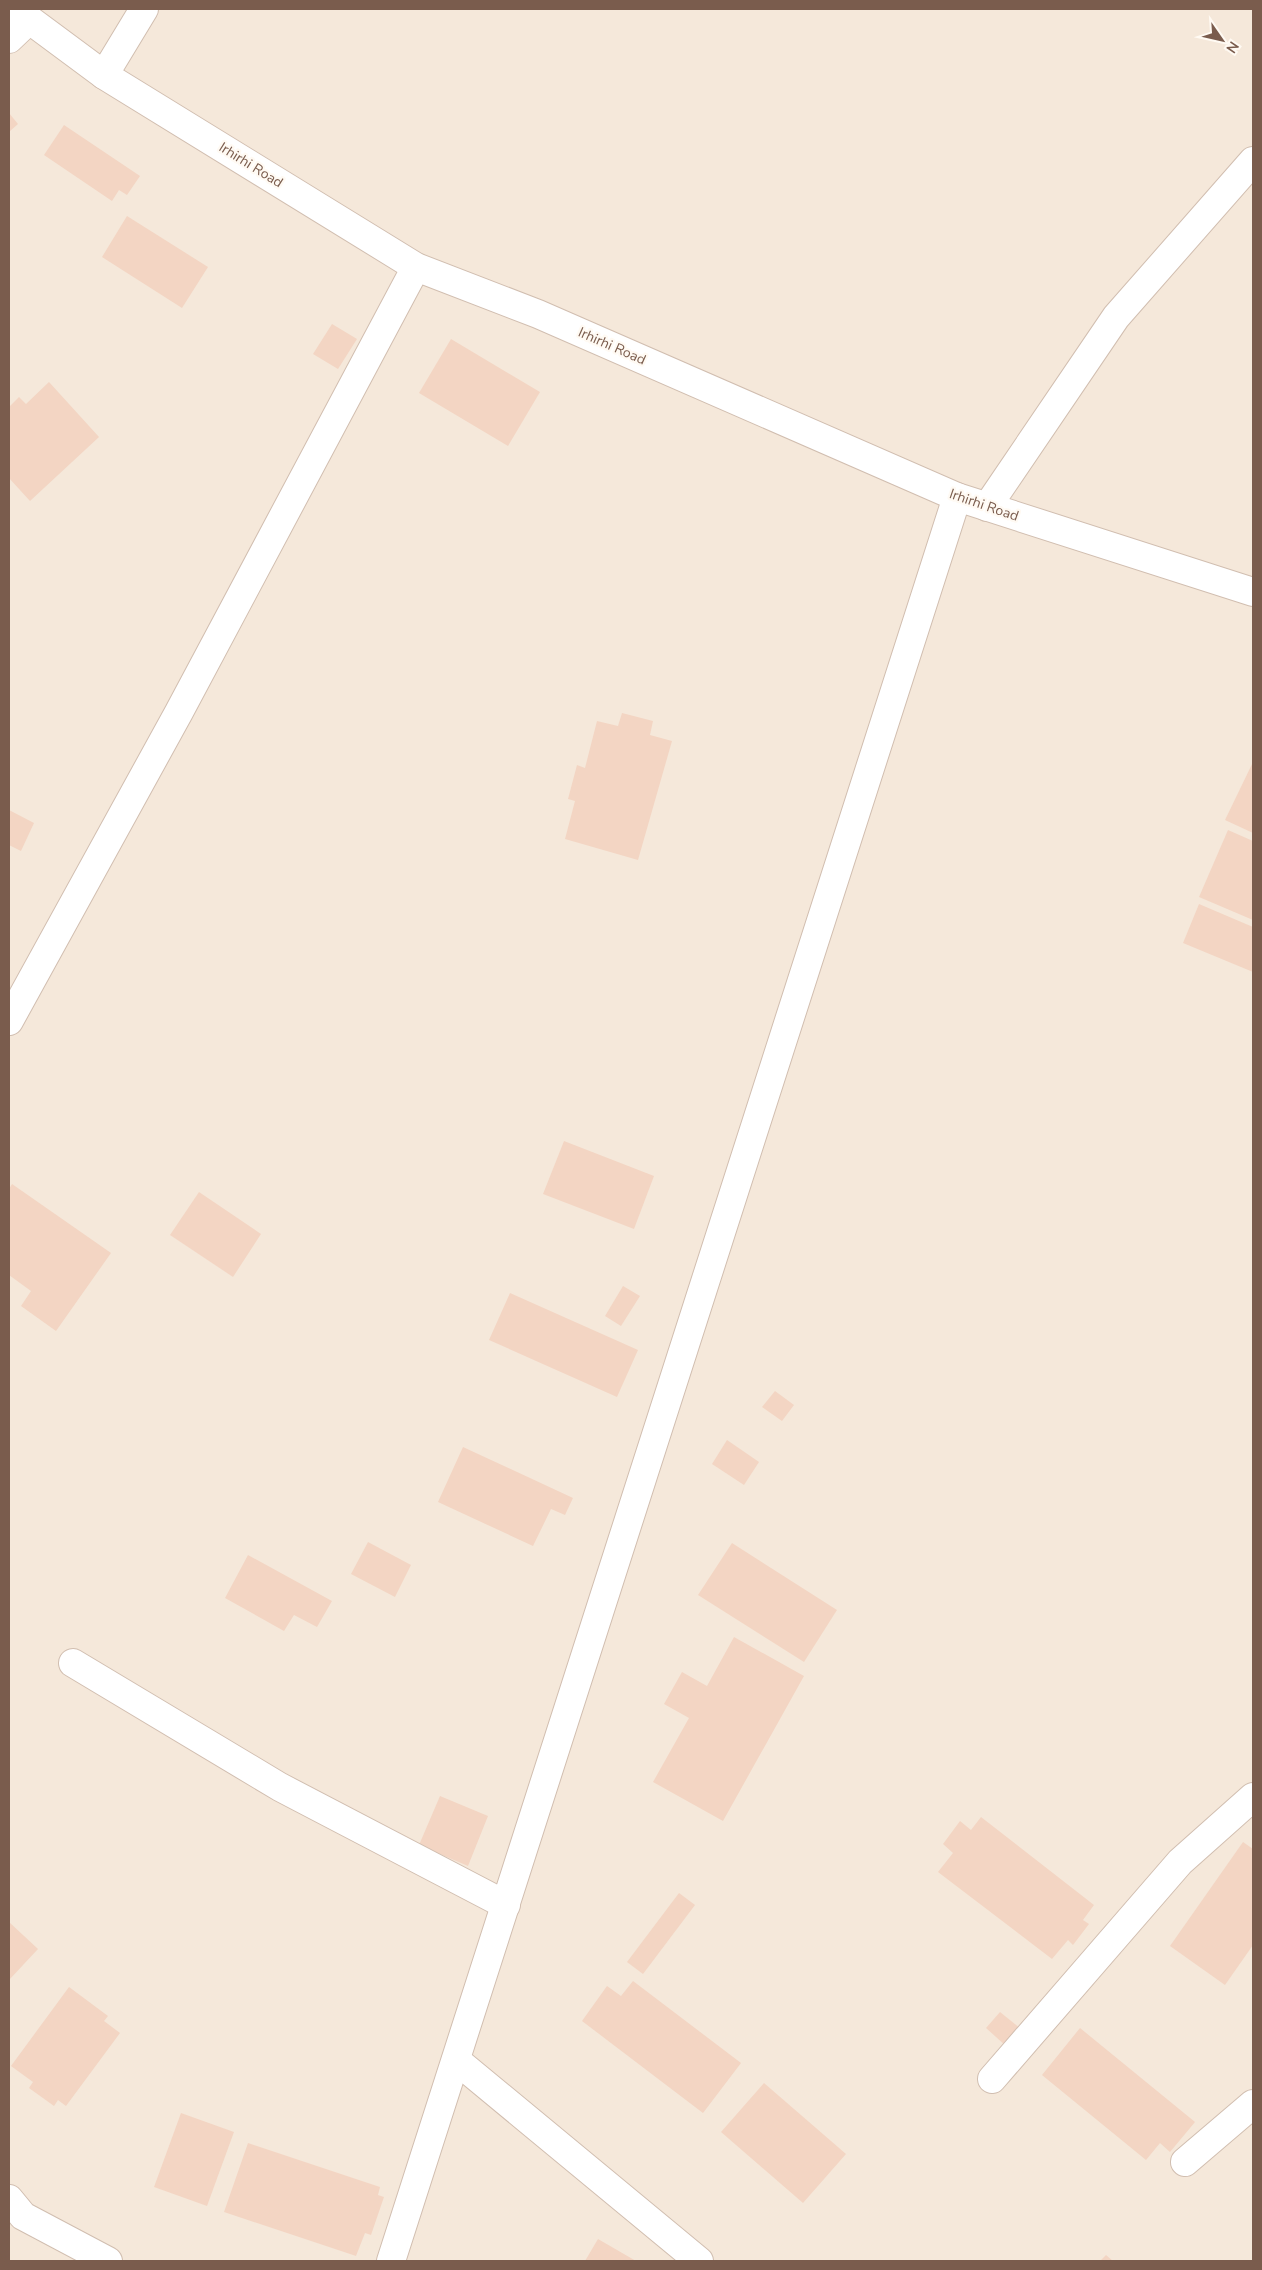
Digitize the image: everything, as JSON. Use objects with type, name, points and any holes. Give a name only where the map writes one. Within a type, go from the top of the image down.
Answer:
[{"type":"street","points":[[104,75],[144,9]]},
{"type":"street","points":[[9,39],[22,14]]},
{"type":"street","name":"Irhirhi Road","points":[[22,14],[104,75],[416,267],[547,318],[957,497],[1253,592]]},
{"type":"street","points":[[987,507],[1116,317],[1253,161]]},
{"type":"street","points":[[9,1021],[179,712],[416,267]]},
{"type":"street","points":[[391,2261],[957,497]]},
{"type":"street","points":[[73,1663],[280,1787],[506,1905]]},
{"type":"street","points":[[992,2079],[1180,1862],[1253,1797]]},
{"type":"street","points":[[456,2060],[699,2261]]},
{"type":"street","points":[[1185,2162],[1253,2104]]},
{"type":"street","points":[[13,2215],[108,2261]]},
{"type":"shaded area","points":[[9,9],[1253,9],[1253,2261],[9,2261]]},
{"type":"building","points":[[9,113],[18,124],[9,132]]},
{"type":"building","points":[[64,125],[140,176],[127,195],[119,190],[112,201],[44,155]]},
{"type":"building","points":[[127,216],[208,267],[182,308],[102,257]]},
{"type":"building","points":[[332,324],[357,339],[338,369],[313,354]]},
{"type":"building","points":[[451,339],[540,392],[508,446],[419,393]]},
{"type":"building","points":[[49,382],[99,437],[30,501],[9,478],[9,407],[19,397],[26,404]]},
{"type":"building","points":[[622,713],[653,721],[650,735],[672,741],[638,860],[565,839],[575,801],[568,799],[577,765],[585,768],[597,721],[618,726]]},
{"type":"building","points":[[1253,762],[1253,833],[1225,820]]},
{"type":"building","points":[[9,810],[34,823],[21,851],[9,845]]},
{"type":"building","points":[[1228,830],[1253,841],[1253,920],[1199,897]]},
{"type":"building","points":[[1199,904],[1253,927],[1253,972],[1183,943]]},
{"type":"building","points":[[564,1141],[654,1176],[634,1229],[543,1194]]},
{"type":"building","points":[[12,1184],[111,1253],[56,1331],[21,1306],[31,1291],[9,1275],[9,1189]]},
{"type":"building","points":[[199,1192],[261,1234],[233,1277],[170,1235]]},
{"type":"building","points":[[623,1286],[640,1296],[621,1326],[605,1316]]},
{"type":"building","points":[[510,1293],[638,1350],[617,1397],[489,1340]]},
{"type":"building","points":[[775,1391],[794,1405],[782,1421],[762,1407]]},
{"type":"building","points":[[727,1440],[759,1462],[744,1485],[712,1464]]},
{"type":"building","points":[[463,1447],[573,1498],[565,1515],[551,1509],[533,1546],[438,1502]]},
{"type":"building","points":[[368,1542],[411,1565],[395,1597],[351,1574]]},
{"type":"building","points":[[732,1543],[837,1610],[804,1662],[698,1595]]},
{"type":"building","points":[[248,1555],[332,1601],[317,1627],[294,1615],[284,1631],[225,1598]]},
{"type":"building","points":[[734,1637],[804,1676],[723,1821],[653,1782],[689,1718],[664,1704],[682,1672],[707,1686]]},
{"type":"building","points":[[440,1796],[488,1816],[468,1866],[419,1845]]},
{"type":"building","points":[[981,1817],[1094,1905],[1083,1920],[1089,1924],[1073,1945],[1068,1940],[1052,1959],[938,1872],[953,1853],[943,1844],[960,1821],[971,1830]]},
{"type":"building","points":[[1243,1842],[1253,1849],[1253,1945],[1225,1985],[1170,1946]]},
{"type":"building","points":[[679,1893],[695,1905],[643,1974],[627,1962]]},
{"type":"building","points":[[9,1922],[38,1949],[9,1980]]},
{"type":"building","points":[[633,1981],[741,2063],[703,2113],[582,2021],[607,1986],[621,1996]]},
{"type":"building","points":[[69,1987],[108,2016],[104,2021],[120,2033],[66,2106],[58,2100],[54,2106],[29,2088],[33,2082],[11,2066]]},
{"type":"building","points":[[1000,2012],[1021,2029],[1006,2046],[986,2028]]},
{"type":"building","points":[[1080,2028],[1195,2122],[1170,2152],[1160,2143],[1146,2160],[1042,2075]]},
{"type":"building","points":[[764,2083],[846,2154],[803,2203],[721,2132]]},
{"type":"building","points":[[181,2113],[234,2132],[207,2206],[154,2187]]},
{"type":"building","points":[[248,2143],[380,2187],[378,2195],[384,2197],[371,2235],[365,2233],[356,2256],[224,2212]]},
{"type":"building","points":[[598,2239],[636,2261],[585,2261]]},
{"type":"building","points":[[1106,2255],[1113,2261],[1100,2261]]}]
